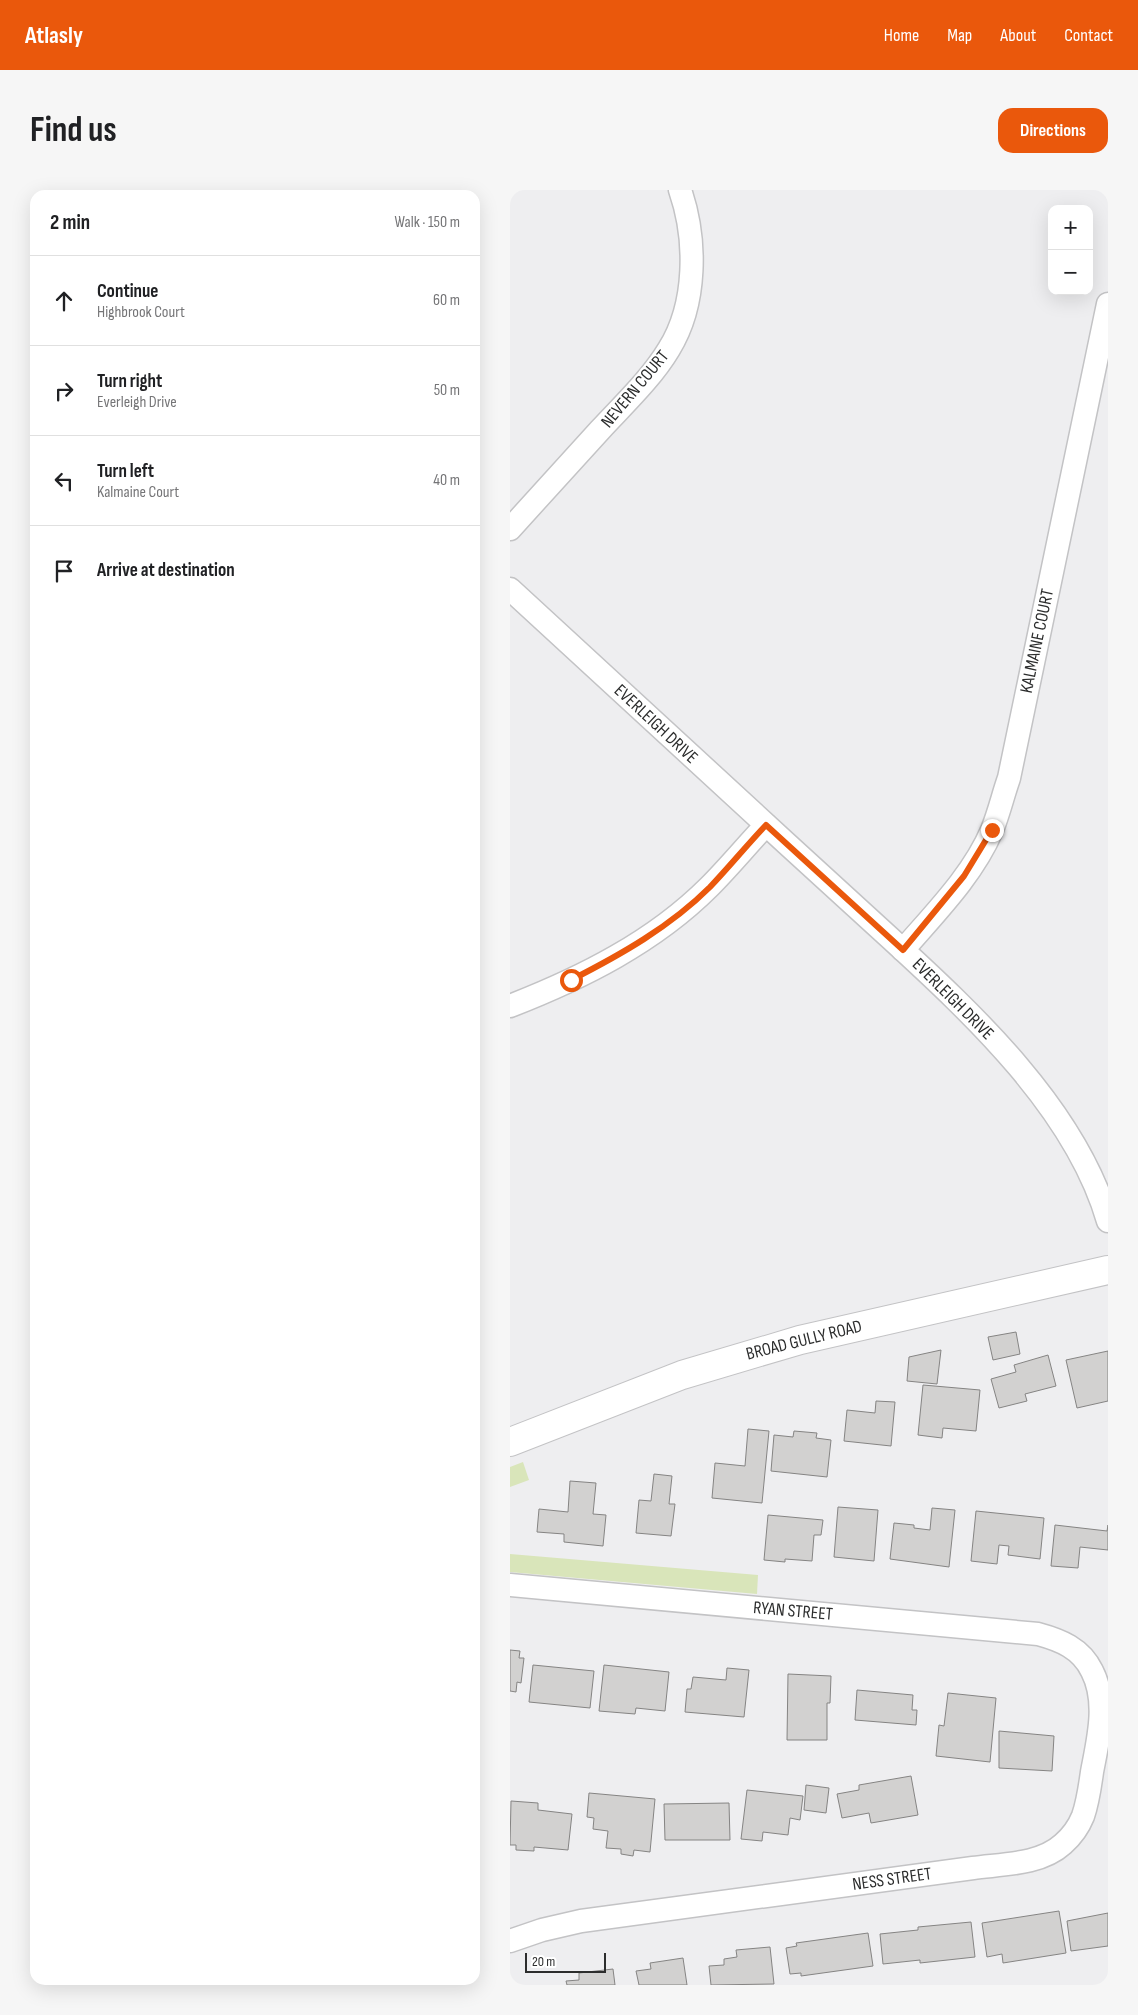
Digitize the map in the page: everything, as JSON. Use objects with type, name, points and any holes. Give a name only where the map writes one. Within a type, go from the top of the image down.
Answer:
[{"type":"street","name":"NEVERN COURT","points":[[510,529],[640,387],[670,348],[683,314],[691,272],[690,230],[680,190]]},
{"type":"street","name":"KALMAINE COURT","points":[[903,950],[948,898],[969,869],[992,830],[1001,805],[1009,778],[1108,304]]},
{"type":"street","name":"EVERLEIGH DRIVE","points":[[510,589],[903,950],[981,1025],[1044,1101],[1082,1157],[1094,1180],[1108,1221]]},
{"type":"street","points":[[510,1006],[571,980],[632,947],[709,888],[766,825]]},
{"type":"street","name":"BROAD GULLY ROAD","points":[[510,1442],[682,1375],[752,1353],[809,1338],[1108,1270]]},
{"type":"street","name":"RYAN STREET","points":[[510,1586],[1015,1631],[1052,1638],[1074,1648]]},
{"type":"street","name":"NESS STREET","points":[[510,1941],[542,1930],[581,1922],[1026,1861],[1046,1855],[1063,1844],[1083,1818],[1097,1745],[1100,1716],[1098,1687],[1092,1671],[1074,1648]]},
{"type":"green space","points":[[523,1462],[529,1480],[510,1487],[510,1467]]},
{"type":"green space","points":[[510,1554],[758,1575],[757,1594],[510,1572]]},
{"type":"building","points":[[1016,1332],[1020,1354],[993,1360],[988,1337]]},
{"type":"building","points":[[941,1350],[937,1384],[907,1381],[909,1357]]},
{"type":"building","points":[[1108,1351],[1108,1401],[1077,1408],[1066,1360]]},
{"type":"building","points":[[1048,1355],[1056,1386],[1025,1394],[1027,1401],[999,1408],[991,1379],[1016,1372],[1014,1365]]},
{"type":"building","points":[[923,1385],[980,1390],[976,1431],[943,1428],[942,1438],[918,1435]]},
{"type":"building","points":[[876,1401],[895,1402],[891,1446],[844,1441],[847,1410],[875,1413]]},
{"type":"building","points":[[748,1429],[769,1431],[762,1503],[712,1498],[715,1463],[745,1466]]},
{"type":"building","points":[[794,1431],[817,1433],[816,1438],[831,1440],[827,1477],[771,1471],[774,1435],[793,1437]]},
{"type":"building","points":[[654,1474],[672,1476],[669,1504],[675,1504],[671,1536],[636,1533],[639,1500],[651,1501]]},
{"type":"building","points":[[570,1481],[596,1483],[593,1514],[606,1515],[603,1546],[564,1542],[564,1534],[537,1532],[539,1509],[568,1512]]},
{"type":"building","points":[[838,1507],[878,1510],[874,1561],[834,1557]]},
{"type":"building","points":[[932,1508],[955,1510],[949,1567],[890,1559],[894,1523],[914,1525],[914,1528],[930,1530]]},
{"type":"building","points":[[976,1511],[1044,1518],[1040,1559],[1008,1555],[1009,1546],[999,1545],[997,1564],[971,1561]]},
{"type":"building","points":[[768,1515],[823,1520],[821,1535],[814,1535],[812,1561],[785,1559],[785,1562],[764,1560]]},
{"type":"building","points":[[1055,1525],[1107,1531],[1108,1525],[1108,1550],[1080,1547],[1078,1568],[1051,1566]]},
{"type":"building","points":[[510,1650],[520,1651],[519,1658],[524,1658],[521,1683],[517,1682],[516,1692],[510,1691]]},
{"type":"building","points":[[533,1665],[594,1671],[590,1708],[529,1702]]},
{"type":"building","points":[[604,1665],[669,1672],[665,1711],[636,1708],[635,1714],[599,1711]]},
{"type":"building","points":[[727,1668],[749,1670],[744,1717],[685,1712],[687,1689],[691,1689],[693,1677],[726,1680]]},
{"type":"building","points":[[788,1674],[831,1676],[830,1703],[827,1703],[827,1740],[787,1740]]},
{"type":"building","points":[[857,1690],[913,1695],[912,1710],[917,1710],[916,1725],[855,1720]]},
{"type":"building","points":[[948,1693],[996,1698],[990,1762],[936,1756],[939,1725],[944,1726]]},
{"type":"building","points":[[999,1731],[1054,1736],[1052,1771],[999,1768]]},
{"type":"building","points":[[911,1776],[918,1815],[871,1823],[869,1813],[842,1818],[837,1794],[859,1790],[859,1785]]},
{"type":"building","points":[[806,1785],[829,1788],[826,1813],[804,1810]]},
{"type":"building","points":[[747,1790],[803,1796],[800,1820],[790,1818],[788,1835],[763,1832],[762,1841],[741,1839]]},
{"type":"building","points":[[589,1793],[655,1799],[650,1852],[634,1850],[633,1856],[621,1854],[621,1849],[606,1848],[608,1831],[593,1829],[594,1818],[587,1817]]},
{"type":"building","points":[[511,1801],[538,1803],[538,1810],[572,1814],[568,1850],[534,1847],[534,1851],[516,1850],[516,1845],[510,1845]]},
{"type":"building","points":[[729,1803],[730,1840],[665,1840],[664,1804]]},
{"type":"building","points":[[1059,1911],[1066,1953],[1003,1963],[1002,1954],[987,1957],[982,1923]]},
{"type":"building","points":[[1108,1913],[1108,1946],[1071,1951],[1067,1921]]},
{"type":"building","points":[[971,1922],[975,1957],[920,1963],[920,1960],[883,1964],[880,1934],[918,1930],[918,1927]]},
{"type":"building","points":[[868,1933],[873,1966],[801,1976],[801,1973],[790,1974],[786,1948],[797,1946],[796,1943]]},
{"type":"building","points":[[770,1947],[774,1984],[711,1985],[709,1966],[724,1965],[724,1959],[737,1957],[736,1950]]},
{"type":"building","points":[[683,1958],[687,1985],[639,1985],[636,1971],[651,1969],[650,1963]]},
{"type":"building","points":[[613,1969],[615,1985],[567,1985],[566,1981],[579,1980],[579,1973]]},
{"type":"route","points":[[571,980],[632,947],[682,911],[709,888],[766,825],[903,950],[948,898],[978,856],[992,830]]}]
